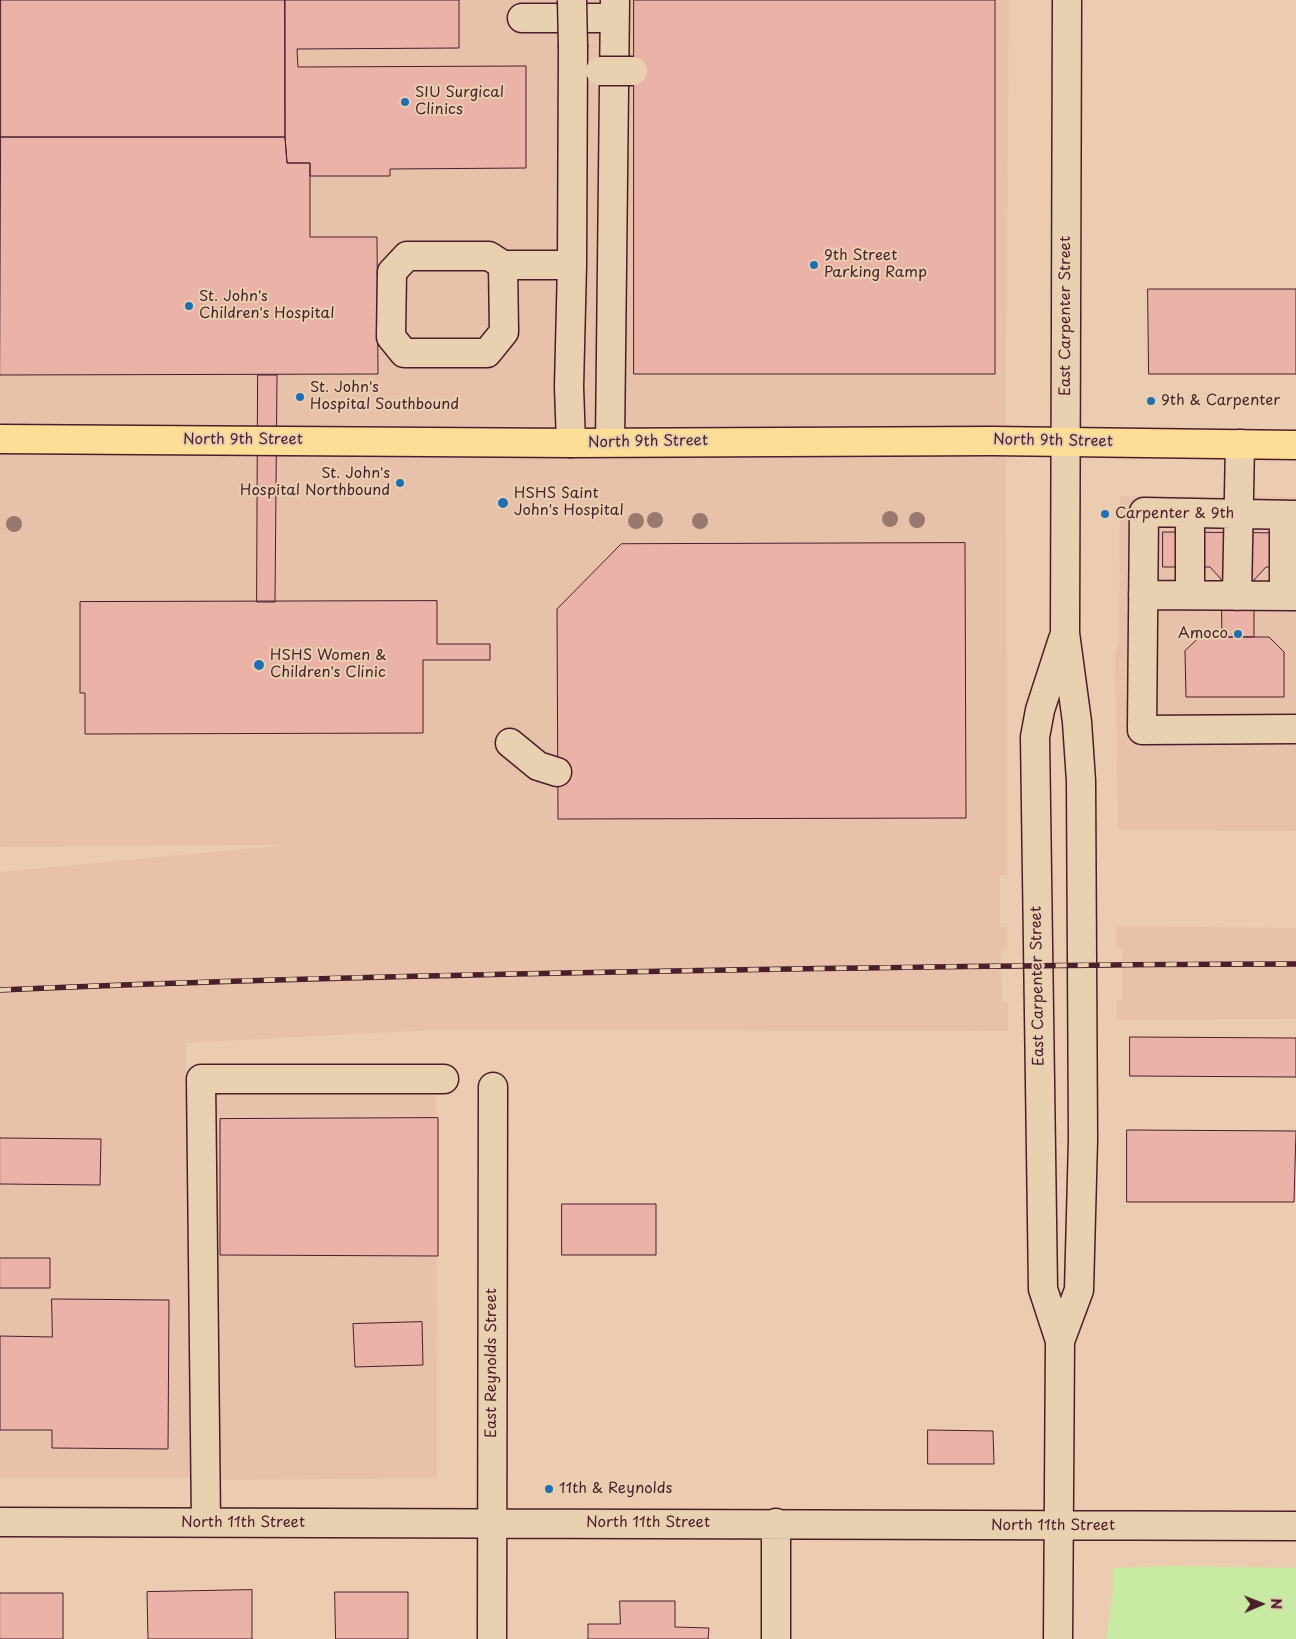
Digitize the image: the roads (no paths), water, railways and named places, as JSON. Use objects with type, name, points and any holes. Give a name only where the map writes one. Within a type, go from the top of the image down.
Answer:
[{"type":"main road","name":"North 9th Street","points":[[0,439],[571,443],[1065,442],[1296,445]]},
{"type":"street","points":[[571,443],[569,387],[572,265],[572,0]]},
{"type":"street","name":"East Carpenter Street","points":[[1060,1341],[1079,1290],[1083,1140],[1081,781],[1077,722],[1065,633],[1067,0]]},
{"type":"street","points":[[522,18],[615,20],[610,442]]},
{"type":"street","points":[[573,59],[600,71],[634,71]]},
{"type":"street","points":[[503,265],[504,332],[487,353],[404,353],[391,337],[392,272],[407,256],[488,256],[503,265],[572,265]]},
{"type":"street","points":[[1237,596],[1240,444]]},
{"type":"street","points":[[1143,595],[1290,596],[1290,515],[1144,512],[1143,595],[1142,730],[1296,729]]},
{"type":"street","points":[[1190,513],[1190,595]]},
{"type":"street","name":"East Carpenter Street","points":[[1058,1639],[1060,1341],[1043,1289],[1035,737],[1040,710],[1065,633]]},
{"type":"street","points":[[510,744],[538,766],[558,772]]},
{"type":"street","points":[[206,1522],[202,1079],[444,1078]]},
{"type":"street","name":"East Reynolds Street","points":[[492,1639],[494,1087]]},
{"type":"street","name":"North 11th Street","points":[[0,1522],[776,1522],[1296,1526]]},
{"type":"street","points":[[776,1522],[776,1639]]},
{"type":"railway","points":[[0,990],[273,980],[547,973],[1296,964]]},
{"type":"place","name":"SIU Surgical Clinics","points":[[405,102]]},
{"type":"place","name":"9th Street Parking Ramp","points":[[814,265]]},
{"type":"place","name":"St. John's Children's Hospital","points":[[189,306]]},
{"type":"place","name":"St. John's Hospital Southbound","points":[[300,397]]},
{"type":"place","name":"9th & Carpenter","points":[[1151,401]]},
{"type":"place","name":"St. John's Hospital Northbound","points":[[400,483]]},
{"type":"place","name":"HSHS Saint John's Hospital","points":[[503,503]]},
{"type":"place","name":"Carpenter & 9th","points":[[1105,514]]},
{"type":"place","name":"Amoco","points":[[1238,634]]},
{"type":"place","name":"HSHS Women & Children's Clinic","points":[[259,665]]},
{"type":"place","name":"11th & Reynolds","points":[[549,1489]]}]
